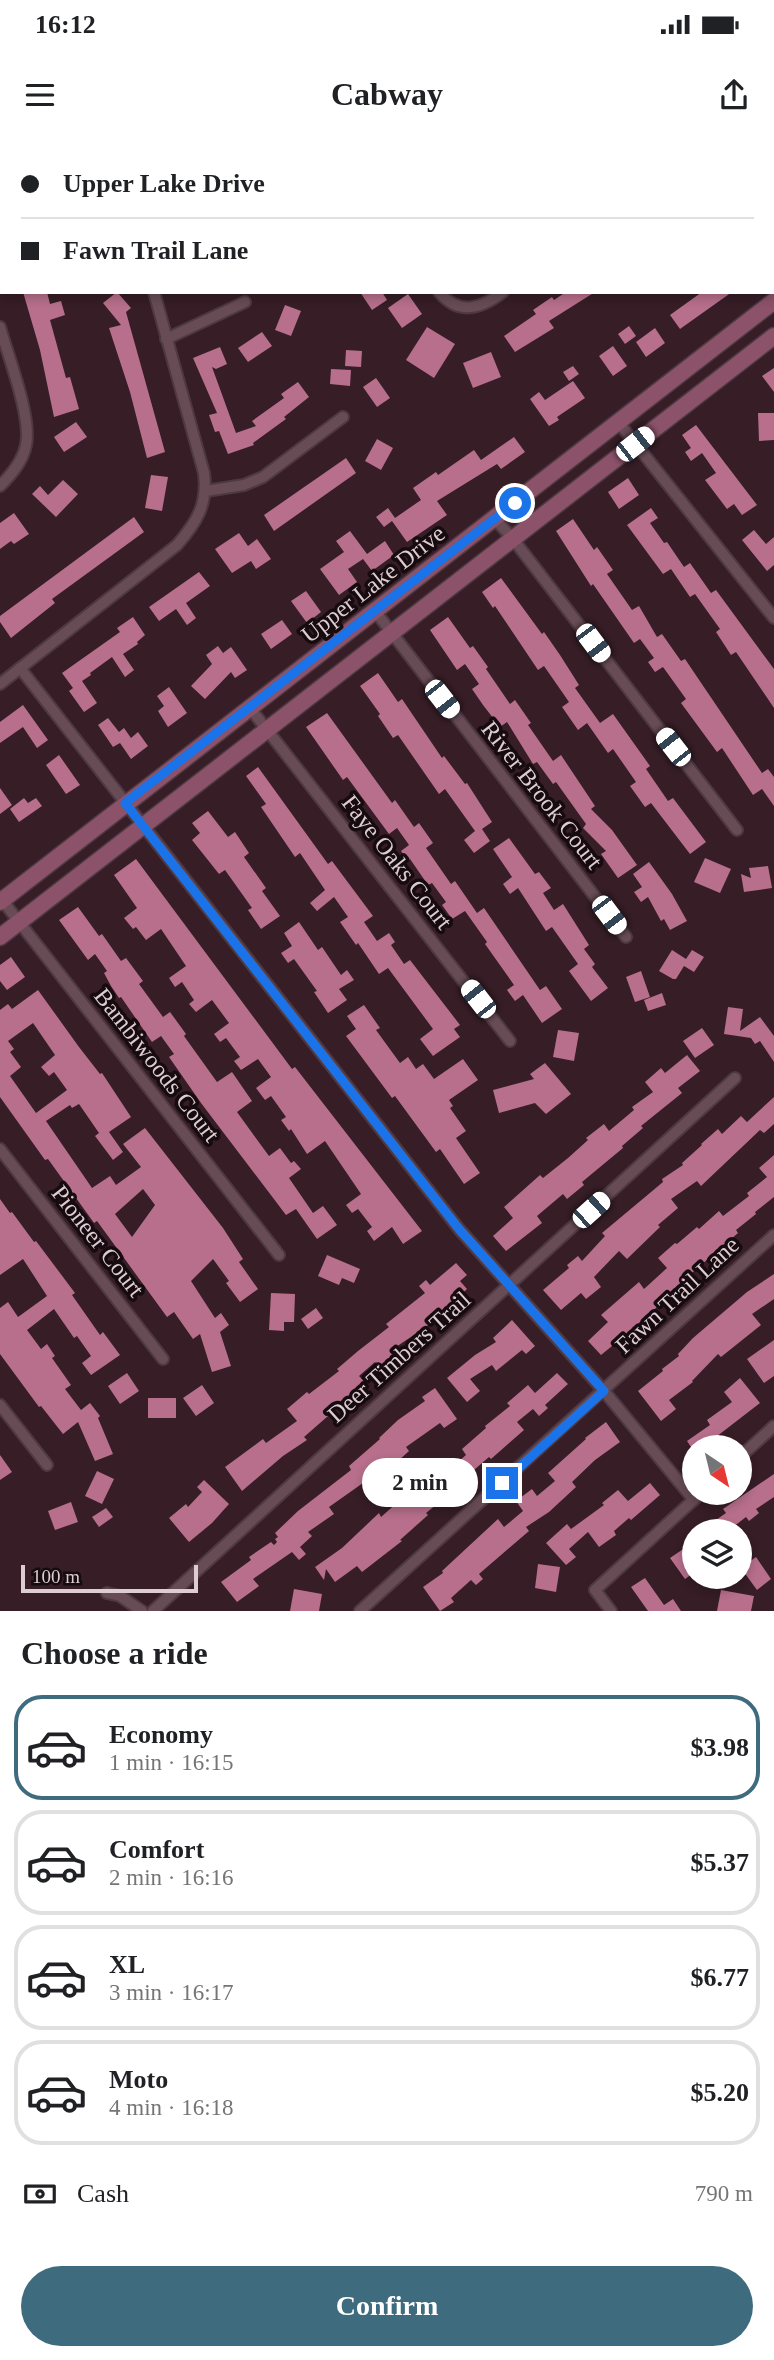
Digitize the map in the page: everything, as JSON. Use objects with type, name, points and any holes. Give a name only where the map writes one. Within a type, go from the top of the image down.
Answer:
[{"type":"street","points":[[0,684],[177,545],[190,531],[200,512],[206,491],[204,473],[155,294]]},
{"type":"street","points":[[441,294],[459,308],[471,309],[500,294]]},
{"type":"street","name":"Upper Lake Drive","points":[[1,901],[774,301]]},
{"type":"street","points":[[166,339],[245,302]]},
{"type":"street","points":[[0,327],[27,426],[27,443],[22,459],[0,486]]},
{"type":"street","name":"Upper Lake Drive","points":[[0,937],[774,336]]},
{"type":"street","points":[[206,491],[244,485],[263,477],[343,417]]},
{"type":"street","points":[[619,423],[772,612]]},
{"type":"street","points":[[495,519],[737,830]]},
{"type":"street","name":"River Brook Court","points":[[375,611],[626,937]]},
{"type":"street","points":[[20,668],[452,1220],[682,1478]]},
{"type":"street","name":"Faye Oaks Court","points":[[250,708],[510,1041]]},
{"type":"street","name":"Bambiwoods Court","points":[[1,901],[279,1255]]},
{"type":"street","name":"Deer Timbers Trail","points":[[153,1611],[735,1078]]},
{"type":"street","name":"Pioneer Court","points":[[0,1149],[163,1359]]},
{"type":"street","name":"Fawn Trail Lane","points":[[360,1611],[774,1235]]},
{"type":"street","points":[[0,1405],[47,1465]]},
{"type":"street","points":[[752,1446],[774,1426]]},
{"type":"street","points":[[611,1611],[595,1590],[688,1505]]},
{"type":"street","points":[[107,1593],[120,1596],[142,1611]]},
{"type":"building","points":[[24,294],[48,294],[50,304],[61,301],[65,315],[50,320],[66,378],[70,377],[79,409],[54,417],[40,350]]},
{"type":"building","points":[[114,294],[119,294],[131,308],[126,312],[165,452],[147,458],[130,392],[109,328],[121,325],[103,303]]},
{"type":"building","points":[[361,294],[383,294],[387,300],[372,310]]},
{"type":"building","points":[[408,294],[422,314],[402,328],[388,308]]},
{"type":"building","points":[[563,294],[592,294],[549,321],[554,328],[515,352],[504,336],[536,314],[533,310],[552,297],[554,300]]},
{"type":"building","points":[[699,294],[729,294],[680,329],[670,315]]},
{"type":"building","points":[[285,305],[301,311],[291,336],[275,330]]},
{"type":"building","points":[[629,326],[636,336],[625,344],[618,334]]},
{"type":"building","points":[[427,327],[455,344],[434,378],[406,360]]},
{"type":"building","points":[[655,328],[665,343],[646,357],[636,342]]},
{"type":"building","points":[[262,332],[272,346],[248,362],[238,348]]},
{"type":"building","points":[[613,346],[627,366],[613,376],[599,356]]},
{"type":"building","points":[[220,347],[227,364],[216,369],[212,367],[236,433],[256,426],[252,421],[284,398],[281,394],[298,382],[309,397],[284,417],[286,419],[253,443],[254,445],[228,454],[219,431],[215,432],[209,415],[217,413],[193,358]]},
{"type":"building","points":[[346,350],[362,351],[361,367],[345,366]]},
{"type":"building","points":[[491,352],[501,377],[473,388],[463,363]]},
{"type":"building","points":[[573,366],[579,374],[569,381],[563,372]]},
{"type":"building","points":[[774,368],[774,392],[762,376]]},
{"type":"building","points":[[331,369],[351,370],[350,386],[330,384]]},
{"type":"building","points":[[376,378],[390,398],[377,407],[363,387]]},
{"type":"building","points":[[573,381],[585,398],[557,417],[559,420],[549,426],[530,399],[539,392],[545,400]]},
{"type":"building","points":[[758,413],[774,413],[774,440],[759,441]]},
{"type":"building","points":[[76,422],[87,437],[64,452],[54,437]]},
{"type":"building","points":[[696,425],[757,505],[742,515],[734,504],[727,509],[705,480],[716,473],[702,453],[691,461],[685,452],[691,448],[682,435]]},
{"type":"building","points":[[514,437],[525,452],[501,469],[497,464],[437,501],[447,515],[407,542],[392,521],[384,527],[376,517],[388,508],[395,518],[421,500],[413,488],[436,472],[438,475],[474,450],[481,460]]},
{"type":"building","points":[[377,439],[393,448],[381,470],[365,461]]},
{"type":"building","points":[[346,458],[356,473],[274,531],[264,515]]},
{"type":"building","points":[[151,475],[168,477],[162,511],[145,508]]},
{"type":"building","points":[[628,478],[639,495],[619,509],[608,492]]},
{"type":"building","points":[[63,480],[78,494],[56,517],[32,494],[40,486],[48,495]]},
{"type":"building","points":[[651,508],[658,518],[650,523],[664,543],[667,542],[684,567],[690,563],[711,593],[716,590],[774,669],[774,708],[736,652],[731,655],[716,632],[720,629],[695,594],[690,597],[671,569],[663,574],[627,525]]},
{"type":"building","points":[[14,513],[29,534],[0,549],[0,523]]},
{"type":"building","points":[[134,517],[144,532],[52,599],[55,603],[11,638],[0,622],[0,616]]},
{"type":"building","points":[[573,519],[594,550],[597,547],[613,570],[607,574],[632,610],[639,606],[657,637],[662,634],[681,661],[685,659],[762,773],[768,769],[774,777],[774,806],[762,789],[753,795],[722,748],[717,752],[681,703],[686,699],[663,667],[655,672],[648,662],[654,658],[640,639],[634,643],[593,584],[591,586],[556,531]]},
{"type":"building","points":[[754,530],[766,544],[774,537],[774,565],[767,571],[742,540]]},
{"type":"building","points":[[350,531],[367,554],[385,541],[394,555],[372,571],[363,559],[348,569],[357,582],[339,595],[320,569],[344,552],[336,541]]},
{"type":"building","points":[[239,533],[248,546],[257,539],[271,559],[256,569],[251,561],[232,573],[215,549]]},
{"type":"building","points":[[199,572],[210,586],[186,603],[196,618],[187,625],[176,609],[159,621],[149,607]]},
{"type":"building","points":[[501,578],[560,655],[579,685],[575,688],[600,723],[613,714],[650,766],[646,769],[668,801],[673,798],[706,842],[690,854],[651,803],[645,807],[630,786],[636,782],[613,749],[608,753],[587,723],[578,730],[562,707],[569,702],[544,666],[538,670],[495,606],[493,608],[482,592]]},
{"type":"building","points":[[306,591],[321,612],[307,623],[291,601]]},
{"type":"building","points":[[133,617],[145,635],[138,644],[123,654],[134,670],[125,677],[112,657],[90,673],[91,675],[82,681],[97,703],[84,712],[69,691],[73,688],[62,673],[120,632],[117,628]]},
{"type":"building","points":[[448,617],[470,648],[473,646],[488,667],[486,669],[510,704],[515,700],[531,723],[528,725],[553,761],[561,755],[595,806],[591,809],[612,830],[637,865],[618,878],[601,854],[606,851],[583,828],[586,824],[556,782],[553,784],[537,762],[533,764],[507,722],[500,727],[483,705],[472,689],[479,684],[465,664],[457,670],[430,630]]},
{"type":"building","points":[[282,620],[292,634],[271,649],[261,634]]},
{"type":"building","points":[[218,646],[223,653],[231,647],[247,670],[235,678],[231,672],[205,699],[191,686],[212,664],[206,655]]},
{"type":"building","points":[[378,673],[398,702],[402,699],[442,758],[444,756],[465,784],[467,783],[492,822],[482,829],[490,841],[474,853],[464,840],[475,831],[445,789],[439,794],[398,735],[393,738],[360,686]]},
{"type":"building","points":[[169,687],[187,713],[168,727],[158,711],[164,706],[157,696]]},
{"type":"building","points":[[23,705],[48,740],[37,748],[23,727],[0,743],[0,722]]},
{"type":"building","points":[[327,713],[392,803],[395,800],[414,827],[419,823],[433,843],[426,848],[451,884],[455,881],[477,913],[484,908],[540,990],[546,986],[562,1009],[542,1023],[523,995],[515,1001],[507,990],[514,985],[465,911],[452,919],[442,905],[446,902],[432,883],[428,885],[401,851],[409,845],[397,828],[389,834],[347,777],[343,780],[306,727]]},
{"type":"building","points":[[108,718],[119,732],[124,728],[131,738],[138,732],[148,746],[131,759],[120,743],[113,747],[98,725]]},
{"type":"building","points":[[59,755],[80,785],[66,794],[46,765]]},
{"type":"building","points":[[258,767],[328,864],[332,861],[373,916],[364,922],[377,941],[389,933],[395,942],[391,945],[404,964],[410,960],[460,1025],[454,1029],[460,1037],[433,1056],[420,1039],[433,1029],[388,968],[379,974],[358,943],[356,945],[340,922],[348,917],[334,897],[317,911],[310,903],[325,890],[300,853],[295,857],[261,807],[266,804],[246,776]]},
{"type":"building","points":[[0,788],[12,805],[0,814]]},
{"type":"building","points":[[24,798],[28,803],[36,798],[42,806],[19,822],[10,809]]},
{"type":"building","points":[[208,811],[228,837],[235,832],[249,853],[244,857],[266,888],[262,891],[280,916],[261,929],[248,910],[252,908],[225,870],[219,874],[192,840],[200,833],[192,823]]},
{"type":"building","points":[[509,838],[535,874],[539,872],[551,888],[543,893],[554,910],[563,904],[589,945],[584,949],[595,964],[592,967],[608,988],[591,1001],[569,971],[578,964],[552,927],[546,931],[518,888],[510,894],[503,884],[512,877],[493,849]]},
{"type":"building","points":[[705,858],[731,869],[720,893],[694,882]]},
{"type":"building","points":[[136,859],[292,1069],[295,1067],[422,1231],[403,1244],[392,1227],[374,1241],[367,1231],[372,1227],[358,1209],[352,1213],[346,1205],[361,1194],[325,1141],[307,1154],[291,1129],[289,1131],[281,1120],[286,1117],[271,1096],[265,1100],[256,1088],[271,1077],[258,1059],[241,1070],[234,1061],[240,1057],[226,1038],[220,1042],[214,1034],[229,1023],[212,1000],[196,1012],[189,1004],[194,1000],[182,982],[175,987],[169,978],[186,966],[161,929],[146,940],[136,927],[133,929],[124,918],[137,908],[114,875]]},
{"type":"building","points":[[649,862],[687,921],[670,930],[664,919],[661,921],[648,897],[641,902],[634,892],[642,887],[633,874]]},
{"type":"building","points":[[768,866],[772,888],[744,892],[741,874],[751,878],[749,868]]},
{"type":"building","points":[[78,907],[121,961],[126,958],[143,981],[139,984],[163,1017],[170,1012],[217,1082],[232,1072],[252,1101],[237,1112],[269,1156],[280,1148],[291,1163],[294,1161],[301,1169],[289,1178],[313,1213],[323,1206],[337,1225],[317,1239],[296,1209],[286,1215],[201,1103],[169,1057],[174,1054],[161,1036],[152,1042],[111,986],[104,973],[107,971],[95,954],[88,960],[59,920]]},
{"type":"building","points":[[299,922],[318,950],[322,947],[341,975],[347,970],[354,980],[339,989],[347,1000],[328,1013],[314,992],[317,991],[294,959],[288,963],[281,953],[292,946],[284,933]]},
{"type":"building","points":[[672,950],[686,959],[692,950],[704,957],[694,972],[684,966],[676,979],[673,979],[659,971]]},
{"type":"building","points":[[11,957],[25,977],[7,990],[0,981],[0,965]]},
{"type":"building","points":[[641,971],[650,997],[635,1002],[626,977]]},
{"type":"building","points":[[38,990],[79,1047],[100,1074],[102,1073],[131,1117],[109,1132],[123,1152],[113,1160],[95,1136],[99,1133],[79,1104],[72,1108],[70,1105],[46,1121],[92,1188],[110,1176],[116,1185],[141,1167],[123,1144],[145,1128],[223,1228],[243,1259],[239,1262],[258,1289],[240,1302],[213,1259],[191,1281],[215,1318],[221,1313],[229,1325],[220,1332],[231,1366],[212,1372],[200,1334],[193,1339],[174,1312],[167,1317],[97,1221],[94,1223],[0,1097],[0,1010],[8,1004],[12,1009]],"holes":[[[33,1023],[55,1055],[41,1067],[49,1076],[54,1072],[67,1090],[36,1113],[10,1076],[21,1067],[10,1052],[14,1049],[8,1041]],[[143,1189],[155,1205],[132,1237],[115,1214]]]},
{"type":"building","points":[[662,993],[666,1005],[648,1011],[644,1000]]},
{"type":"building","points":[[364,1005],[380,1028],[376,1030],[400,1063],[408,1057],[416,1069],[423,1064],[434,1079],[463,1059],[478,1080],[449,1100],[453,1106],[450,1108],[466,1131],[456,1138],[480,1173],[464,1184],[440,1149],[436,1152],[346,1036],[356,1029],[347,1016]]},
{"type":"building","points":[[728,1007],[743,1009],[740,1031],[760,1017],[774,1036],[774,1062],[760,1041],[755,1044],[751,1038],[724,1034]]},
{"type":"building","points":[[702,1028],[714,1045],[695,1058],[683,1041]]},
{"type":"building","points":[[558,1030],[579,1033],[574,1061],[553,1057]]},
{"type":"building","points":[[687,1055],[700,1071],[678,1088],[682,1093],[641,1126],[643,1128],[622,1146],[623,1148],[582,1182],[584,1185],[567,1199],[563,1194],[537,1216],[542,1223],[506,1251],[493,1236],[513,1218],[504,1207],[540,1175],[543,1178],[568,1158],[588,1140],[586,1138],[604,1124],[609,1131],[634,1110],[632,1107],[653,1092],[645,1082],[661,1068],[665,1073]]},
{"type":"building","points":[[545,1063],[571,1094],[546,1114],[535,1103],[499,1113],[493,1090],[534,1079],[530,1074]]},
{"type":"building","points":[[774,1097],[774,1124],[764,1133],[760,1130],[701,1186],[697,1181],[671,1199],[678,1208],[658,1225],[660,1227],[627,1259],[619,1251],[594,1277],[601,1287],[586,1299],[581,1293],[561,1310],[543,1290],[569,1268],[567,1265],[578,1256],[582,1261],[605,1236],[602,1233],[663,1182],[662,1179],[683,1165],[682,1163],[718,1129],[722,1134],[741,1116],[747,1122]]},
{"type":"building","points":[[774,1155],[774,1197],[736,1230],[738,1233],[656,1304],[658,1306],[639,1324],[601,1355],[588,1341],[608,1322],[601,1315],[639,1282],[644,1289],[667,1268],[658,1258],[675,1243],[697,1227],[699,1229],[719,1211],[723,1216],[749,1196],[747,1193],[767,1177],[759,1168]]},
{"type":"building","points":[[0,1199],[75,1293],[72,1295],[100,1335],[103,1332],[120,1355],[91,1375],[82,1363],[91,1356],[77,1336],[74,1338],[54,1309],[27,1330],[41,1349],[47,1344],[55,1356],[52,1358],[71,1385],[65,1389],[81,1410],[90,1403],[100,1416],[98,1418],[113,1454],[95,1461],[78,1422],[63,1434],[41,1406],[39,1407],[0,1354],[0,1308],[8,1302],[18,1317],[47,1296],[23,1259],[0,1275]]},
{"type":"building","points":[[327,1255],[360,1269],[354,1283],[342,1278],[339,1285],[318,1276]]},
{"type":"building","points":[[456,1263],[467,1275],[460,1281],[467,1289],[430,1324],[396,1347],[399,1352],[380,1368],[375,1362],[359,1376],[366,1383],[326,1414],[328,1416],[304,1437],[307,1440],[283,1456],[242,1491],[225,1467],[263,1439],[266,1443],[297,1421],[287,1409],[339,1371],[337,1369],[389,1327],[386,1324],[425,1293],[419,1286],[426,1280],[430,1285]]},
{"type":"building","points":[[774,1274],[774,1299],[752,1314],[761,1325],[721,1357],[718,1354],[693,1382],[669,1400],[676,1409],[661,1421],[638,1391],[679,1356],[693,1338],[747,1292]]},
{"type":"building","points":[[271,1293],[295,1294],[294,1322],[284,1322],[284,1331],[269,1330]]},
{"type":"building","points":[[316,1308],[323,1318],[308,1329],[301,1319]]},
{"type":"building","points":[[512,1320],[535,1346],[526,1354],[522,1350],[496,1371],[492,1365],[470,1379],[480,1391],[467,1402],[447,1378],[496,1342],[493,1338]]},
{"type":"building","points":[[774,1340],[774,1376],[764,1383],[747,1359]]},
{"type":"building","points":[[127,1373],[139,1391],[120,1404],[108,1386]]},
{"type":"building","points":[[557,1373],[568,1384],[545,1405],[548,1408],[539,1416],[533,1409],[517,1422],[524,1430],[426,1513],[428,1515],[400,1540],[402,1541],[362,1572],[357,1566],[335,1582],[326,1569],[324,1580],[315,1567],[342,1548],[379,1513],[381,1517],[434,1474],[438,1479],[466,1455],[462,1449],[510,1406],[507,1403],[528,1385],[535,1393]]},
{"type":"building","points":[[740,1378],[760,1403],[719,1435],[696,1435],[710,1425],[707,1420],[732,1402],[724,1392]]},
{"type":"building","points":[[202,1385],[214,1403],[196,1416],[183,1398]]},
{"type":"building","points":[[435,1388],[457,1419],[444,1428],[440,1423],[406,1447],[409,1451],[387,1471],[392,1477],[385,1482],[379,1475],[366,1487],[363,1483],[329,1507],[334,1514],[308,1532],[312,1536],[300,1547],[306,1554],[299,1560],[292,1552],[253,1579],[259,1586],[237,1602],[221,1582],[251,1560],[249,1557],[271,1542],[274,1545],[278,1537],[275,1533],[298,1511],[351,1470],[349,1466],[398,1420],[425,1401],[422,1397]]},
{"type":"building","points":[[148,1398],[176,1398],[176,1418],[148,1418]]},
{"type":"building","points":[[606,1422],[620,1442],[595,1460],[572,1482],[576,1487],[549,1512],[526,1527],[529,1531],[479,1574],[483,1579],[476,1585],[471,1580],[451,1598],[454,1602],[440,1611],[423,1587],[443,1573],[442,1571],[498,1519],[504,1527],[523,1511],[516,1501],[532,1489],[537,1496],[555,1481],[548,1473]]},
{"type":"building","points":[[0,1455],[12,1472],[0,1480]]},
{"type":"building","points":[[97,1471],[114,1479],[102,1504],[85,1496]]},
{"type":"building","points":[[774,1474],[774,1497],[756,1509],[759,1513],[752,1519],[717,1519],[726,1513],[723,1509],[729,1505],[752,1505],[752,1489]]},
{"type":"building","points":[[204,1480],[229,1504],[189,1542],[169,1518],[186,1504],[188,1507],[202,1492],[197,1487]]},
{"type":"building","points":[[650,1483],[660,1495],[631,1520],[629,1518],[614,1531],[616,1535],[599,1547],[588,1532],[569,1549],[576,1557],[566,1565],[546,1543],[567,1524],[571,1529],[604,1505],[602,1503],[618,1490],[628,1501]]},
{"type":"building","points":[[71,1502],[78,1522],[55,1530],[48,1511]]},
{"type":"building","points":[[106,1508],[113,1517],[99,1527],[92,1517]]},
{"type":"building","points":[[682,1550],[682,1575],[670,1558]]},
{"type":"building","points":[[756,1557],[771,1579],[757,1590],[752,1583],[752,1560]]},
{"type":"building","points":[[538,1564],[560,1567],[556,1592],[535,1588]]},
{"type":"building","points":[[645,1578],[664,1605],[673,1599],[681,1611],[648,1611],[631,1587]]},
{"type":"building","points":[[294,1589],[322,1594],[319,1611],[290,1611]]},
{"type":"building","points":[[721,1590],[754,1596],[751,1611],[717,1611]]},
{"type":"route","points":[[502,1483],[604,1391],[459,1229],[125,803],[515,503]]}]
